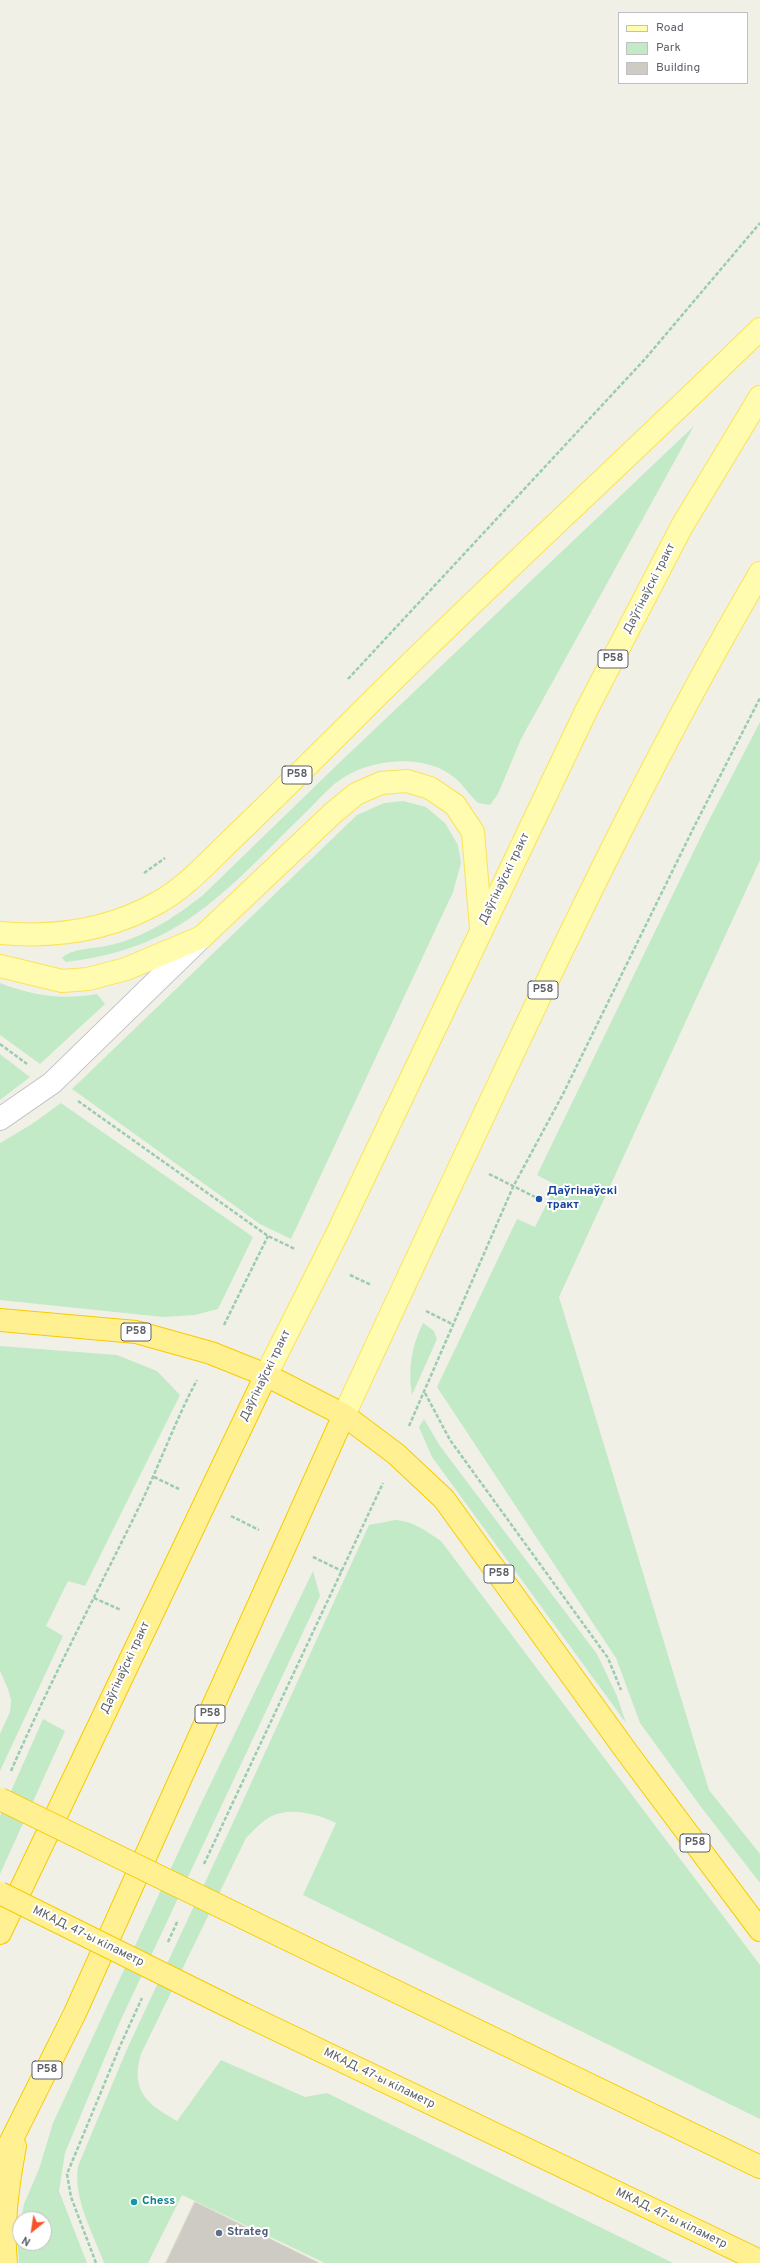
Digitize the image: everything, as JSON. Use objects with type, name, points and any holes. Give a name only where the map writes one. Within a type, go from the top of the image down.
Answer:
[{"type":"highway","name":"Р58","points":[[0,1320],[136,1332],[211,1353],[266,1375],[344,1415],[396,1454],[444,1499],[630,1755],[760,1930]]},
{"type":"highway","name":"Даўгінаўскі тракт","points":[[0,1933],[204,1502],[266,1375]]},
{"type":"highway","name":"Р58","points":[[0,2163],[75,2013],[344,1415]]},
{"type":"highway","points":[[0,1799],[760,2167]]},
{"type":"highway","name":"МКАД, 47-ы кіламетр","points":[[0,1893],[244,2014],[760,2261]]},
{"type":"highway","name":"Р58","points":[[6,2263],[5,2233],[8,2182],[19,2127]]},
{"type":"main road","name":"Р58","points":[[0,933],[37,936],[71,933],[128,918],[161,901],[200,869],[240,831],[428,645],[654,433],[760,329]]},
{"type":"main road","name":"Даўгінаўскі тракт","points":[[266,1375],[323,1263],[481,928],[586,711],[679,533],[760,397]]},
{"type":"main road","name":"Р58","points":[[344,1415],[558,957],[666,741],[709,660],[760,574]]},
{"type":"main road","points":[[0,966],[62,981],[88,979],[126,969],[202,937],[333,813],[356,794],[381,783],[407,781],[430,788],[455,805],[473,832],[481,928]]},
{"type":"lane","points":[[0,1120],[52,1083],[202,937]]},
{"type":"path","points":[[347,680],[646,359],[760,223]]},
{"type":"path","points":[[623,1693],[608,1658],[450,1440],[425,1392],[452,1324],[513,1186],[564,1094],[694,827],[760,698]]},
{"type":"path","points":[[142,874],[166,857]]},
{"type":"path","points":[[0,1044],[52,1083],[268,1236],[452,1324]]},
{"type":"path","points":[[462,1161],[539,1199]]},
{"type":"path","points":[[9,1777],[35,1716],[154,1477],[180,1413]]},
{"type":"path","points":[[154,1477],[342,1571]]},
{"type":"green space","points":[[694,426],[521,739],[498,794],[490,805],[478,803],[455,778],[444,770],[430,765],[416,762],[386,762],[358,770],[335,784],[237,880],[197,914],[162,935],[126,949],[87,959],[66,962],[62,958],[71,952],[119,943],[145,933],[181,912],[203,895],[339,763]]},
{"type":"green space","points":[[760,722],[760,860],[559,1297],[709,1790],[760,1854],[760,1883],[701,1807],[640,1723],[616,1658],[437,1387],[517,1219],[535,1227],[556,1185],[537,1175],[706,826]]},
{"type":"green space","points":[[403,801],[426,807],[445,823],[458,845],[461,863],[453,892],[291,1239],[260,1224],[72,1089],[357,815],[384,803]]},
{"type":"green space","points":[[0,983],[36,994],[48,996],[72,997],[97,994],[105,1004],[40,1064],[0,1035]]},
{"type":"green space","points":[[0,1054],[30,1077],[0,1100]]},
{"type":"green space","points":[[61,1103],[253,1237],[218,1309],[195,1315],[163,1317],[0,1300],[0,1143],[32,1124]]},
{"type":"green space","points":[[423,1323],[434,1331],[437,1339],[412,1395],[410,1376],[413,1350]]},
{"type":"green space","points":[[0,1346],[117,1355],[157,1371],[180,1395],[85,1586],[68,1581],[46,1626],[63,1636],[0,1771],[0,1734],[10,1712],[11,1700],[0,1671]]},
{"type":"green space","points":[[424,1419],[440,1446],[597,1654],[617,1696],[626,1723],[432,1457],[419,1427]]},
{"type":"green space","points":[[395,1520],[414,1524],[441,1541],[760,1965],[760,2119],[303,1895],[336,1823],[313,1814],[296,1812],[280,1813],[272,1816],[258,1826],[246,1838],[141,2054],[138,2067],[138,2078],[144,2095],[150,2102],[157,2109],[177,2121],[221,2060],[305,2097],[327,2093],[673,2263],[325,2263],[182,2195],[148,2263],[104,2263],[81,2203],[78,2191],[78,2166],[127,2049],[231,1827],[369,1525]]},
{"type":"green space","points":[[313,1571],[320,1596],[118,2026],[65,2153],[59,2191],[87,2263],[19,2263],[18,2251],[52,2251],[52,2211],[23,2211],[24,2204],[39,2169],[53,2123],[197,1812]]},
{"type":"green space","points":[[43,1719],[65,1731],[0,1874],[0,1816]]},
{"type":"building","name":"Strateg","points":[[195,2202],[319,2263],[166,2263]]},
{"type":"place","name":"Даўгінаўскі тракт","points":[[539,1199]]},
{"type":"place","name":"Chess","points":[[134,2202]]},
{"type":"place","name":"Strateg","points":[[219,2233]]}]
